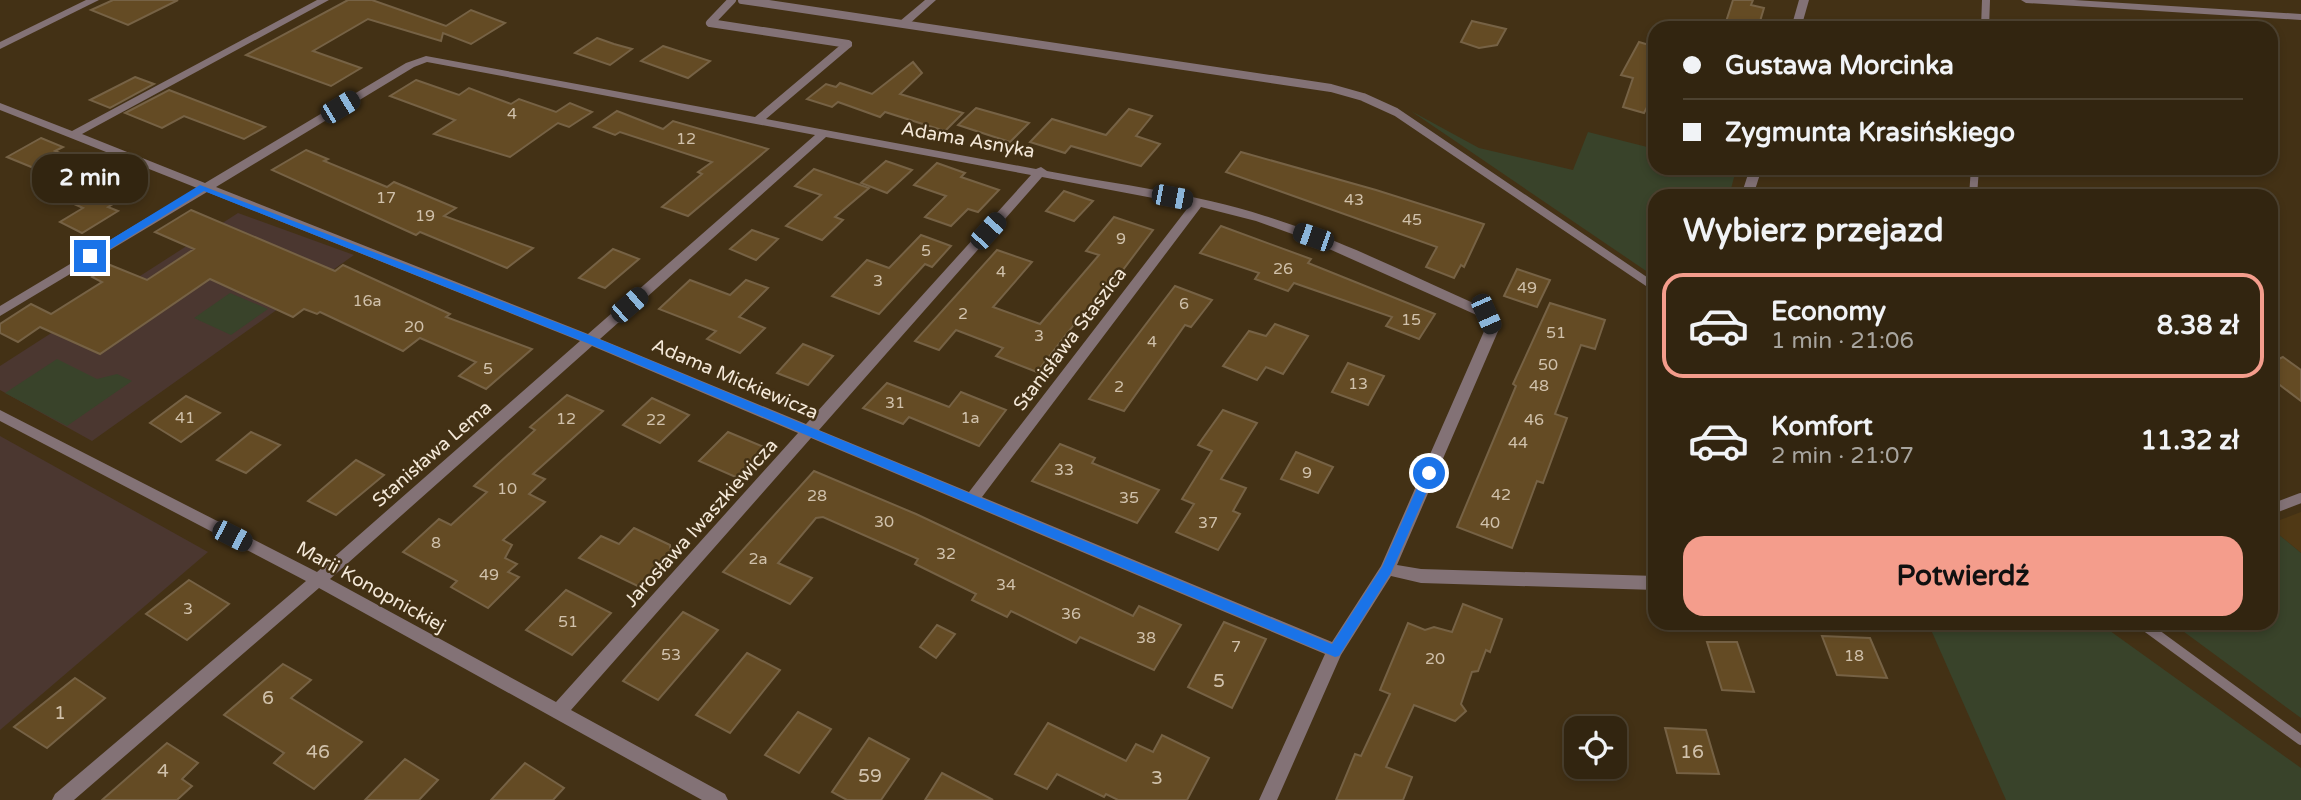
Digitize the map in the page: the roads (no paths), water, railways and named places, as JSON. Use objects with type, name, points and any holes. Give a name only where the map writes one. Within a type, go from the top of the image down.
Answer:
[{"type":"street","points":[[0,46],[94,0]]},
{"type":"street","points":[[74,135],[324,0]]},
{"type":"street","points":[[904,23],[931,0]]},
{"type":"street","points":[[1798,21],[1804,0]]},
{"type":"street","points":[[2025,0],[2301,17]]},
{"type":"street","points":[[758,120],[848,44]]},
{"type":"street","name":"Adama Asnyka","points":[[203,187],[410,65],[426,59],[1041,171],[1260,218],[1313,237],[1486,314],[1492,329],[1387,569]]},
{"type":"street","name":"Adama Mickiewicza","points":[[0,106],[590,340],[1335,652]]},
{"type":"street","name":"Stanisława Lema","points":[[61,800],[318,580],[825,132]]},
{"type":"street","name":"Jarosława Iwaszkiewicza","points":[[557,713],[1041,171]]},
{"type":"street","points":[[0,312],[203,187]]},
{"type":"street","name":"Stanisława Staszica","points":[[972,498],[1198,203]]},
{"type":"street","name":"Marii Konopnickiej","points":[[0,415],[318,580],[719,800]]},
{"type":"street","points":[[1268,800],[1335,652],[1387,569],[1421,576],[1648,583]]},
{"type":"lane","points":[[732,0],[710,23],[848,44]]},
{"type":"lane","points":[[742,0],[1331,88],[1363,97],[1396,112],[1648,283]]},
{"type":"lane","points":[[1984,21],[1986,0]]},
{"type":"lane","points":[[2278,507],[2301,498]]},
{"type":"lane","points":[[2151,630],[2301,740]]}]
